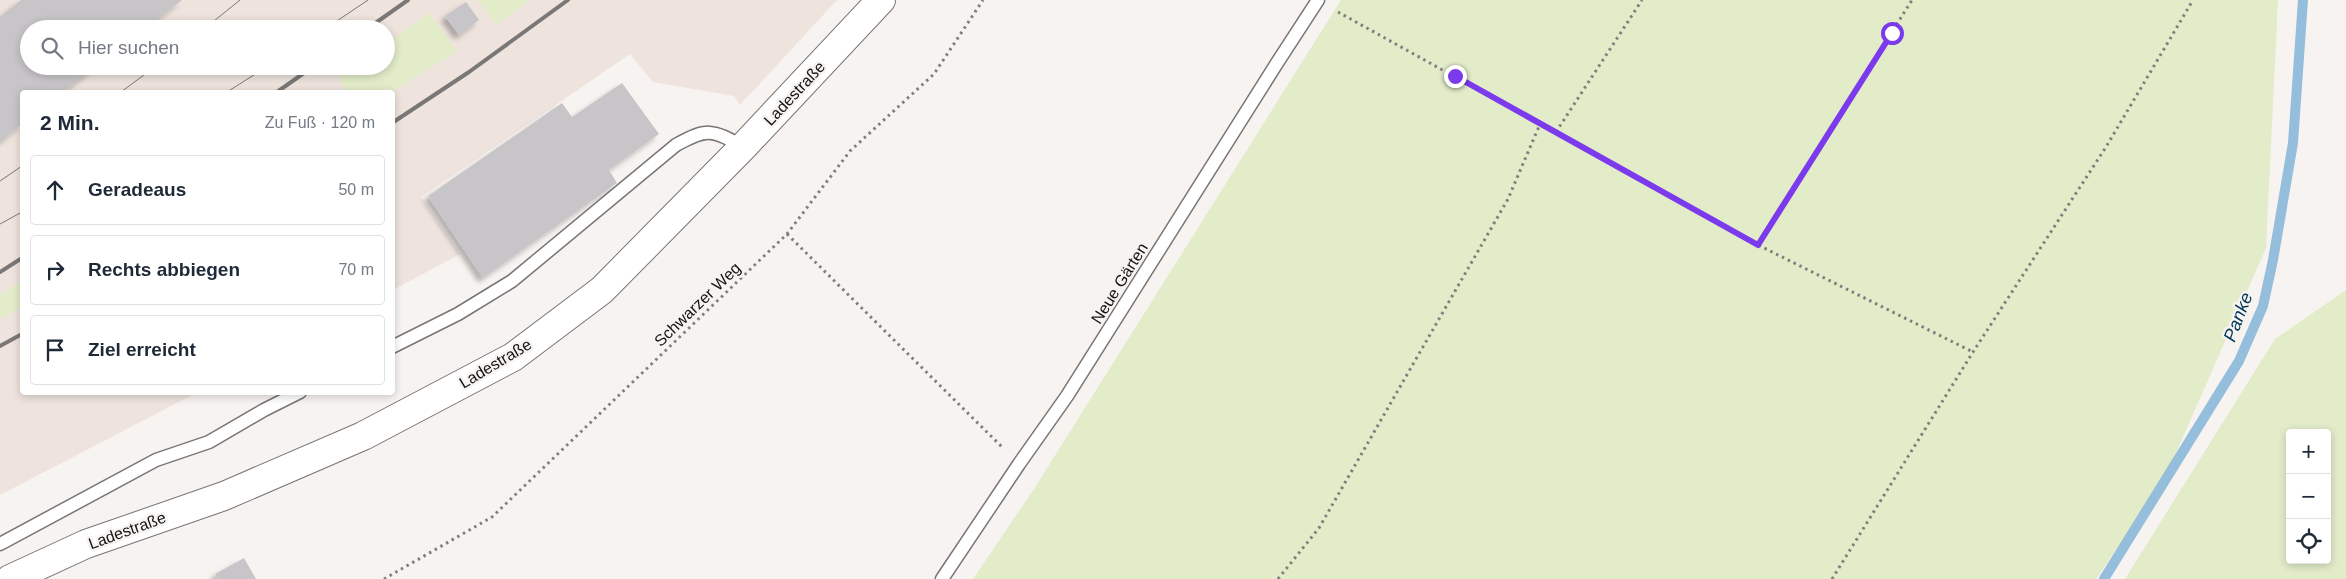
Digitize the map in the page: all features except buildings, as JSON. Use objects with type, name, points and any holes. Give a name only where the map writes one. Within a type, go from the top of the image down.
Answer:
[{"type":"street","name":"Ladestraße","points":[[10,579],[86,544],[224,496],[363,436],[513,357],[602,290],[743,146],[881,0]]},
{"type":"lane","name":"Neue Gärten","points":[[942,579],[1067,396],[1276,63],[1318,0]]},
{"type":"lane","points":[[395,345],[458,314],[512,281],[676,146],[700,132],[721,134],[743,146]]},
{"type":"lane","points":[[0,544],[156,460],[209,442],[294,395]]},
{"type":"path","name":"Schwarzer Weg","points":[[384,579],[492,517],[787,234],[850,152],[934,74],[983,0]]},
{"type":"path","points":[[1318,0],[1758,245],[1973,352]]},
{"type":"path","points":[[1556,132],[1642,0]]},
{"type":"path","points":[[1758,245],[1912,0]]},
{"type":"path","points":[[1832,579],[1973,352],[2106,146],[2193,0]]},
{"type":"path","points":[[1278,579],[1318,528],[1416,361],[1508,199],[1540,124]]},
{"type":"path","points":[[787,234],[1019,464]]},
{"type":"shaded area","points":[[0,0],[837,0],[740,105],[734,96],[653,82],[630,54],[421,197],[460,254],[395,289],[395,90],[20,90],[20,395],[192,395],[0,495]]},
{"type":"green space","points":[[478,0],[529,0],[496,25]]},
{"type":"green space","points":[[1341,0],[2278,0],[2266,248],[2165,478],[2096,579],[973,579],[1034,489]]},
{"type":"green space","points":[[429,13],[457,51],[395,90],[347,90],[338,78],[342,75],[395,75],[395,38]]},
{"type":"green space","points":[[20,282],[20,308],[0,319],[0,295]]},
{"type":"green space","points":[[2346,290],[2346,579],[2125,579],[2275,339]]},
{"type":"waterway","name":"Panke","points":[[2104,579],[2239,361],[2263,306],[2273,260],[2293,143],[2303,0]]},
{"type":"tram line","points":[[215,20],[240,0]]},
{"type":"tram line","points":[[338,20],[368,0]]},
{"type":"tram line","points":[[124,90],[144,75]]},
{"type":"tram line","points":[[230,90],[254,75]]},
{"type":"tram line","points":[[0,181],[20,167]]},
{"type":"tram line","points":[[0,224],[20,213]]},
{"type":"railway","points":[[380,20],[408,0]]},
{"type":"railway","points":[[395,121],[469,72],[568,0]]},
{"type":"railway","points":[[280,90],[301,75]]},
{"type":"railway","points":[[0,272],[20,259]]},
{"type":"railway","points":[[0,346],[20,335]]},
{"type":"route","points":[[1455,76],[1758,245],[1892,33]]}]
